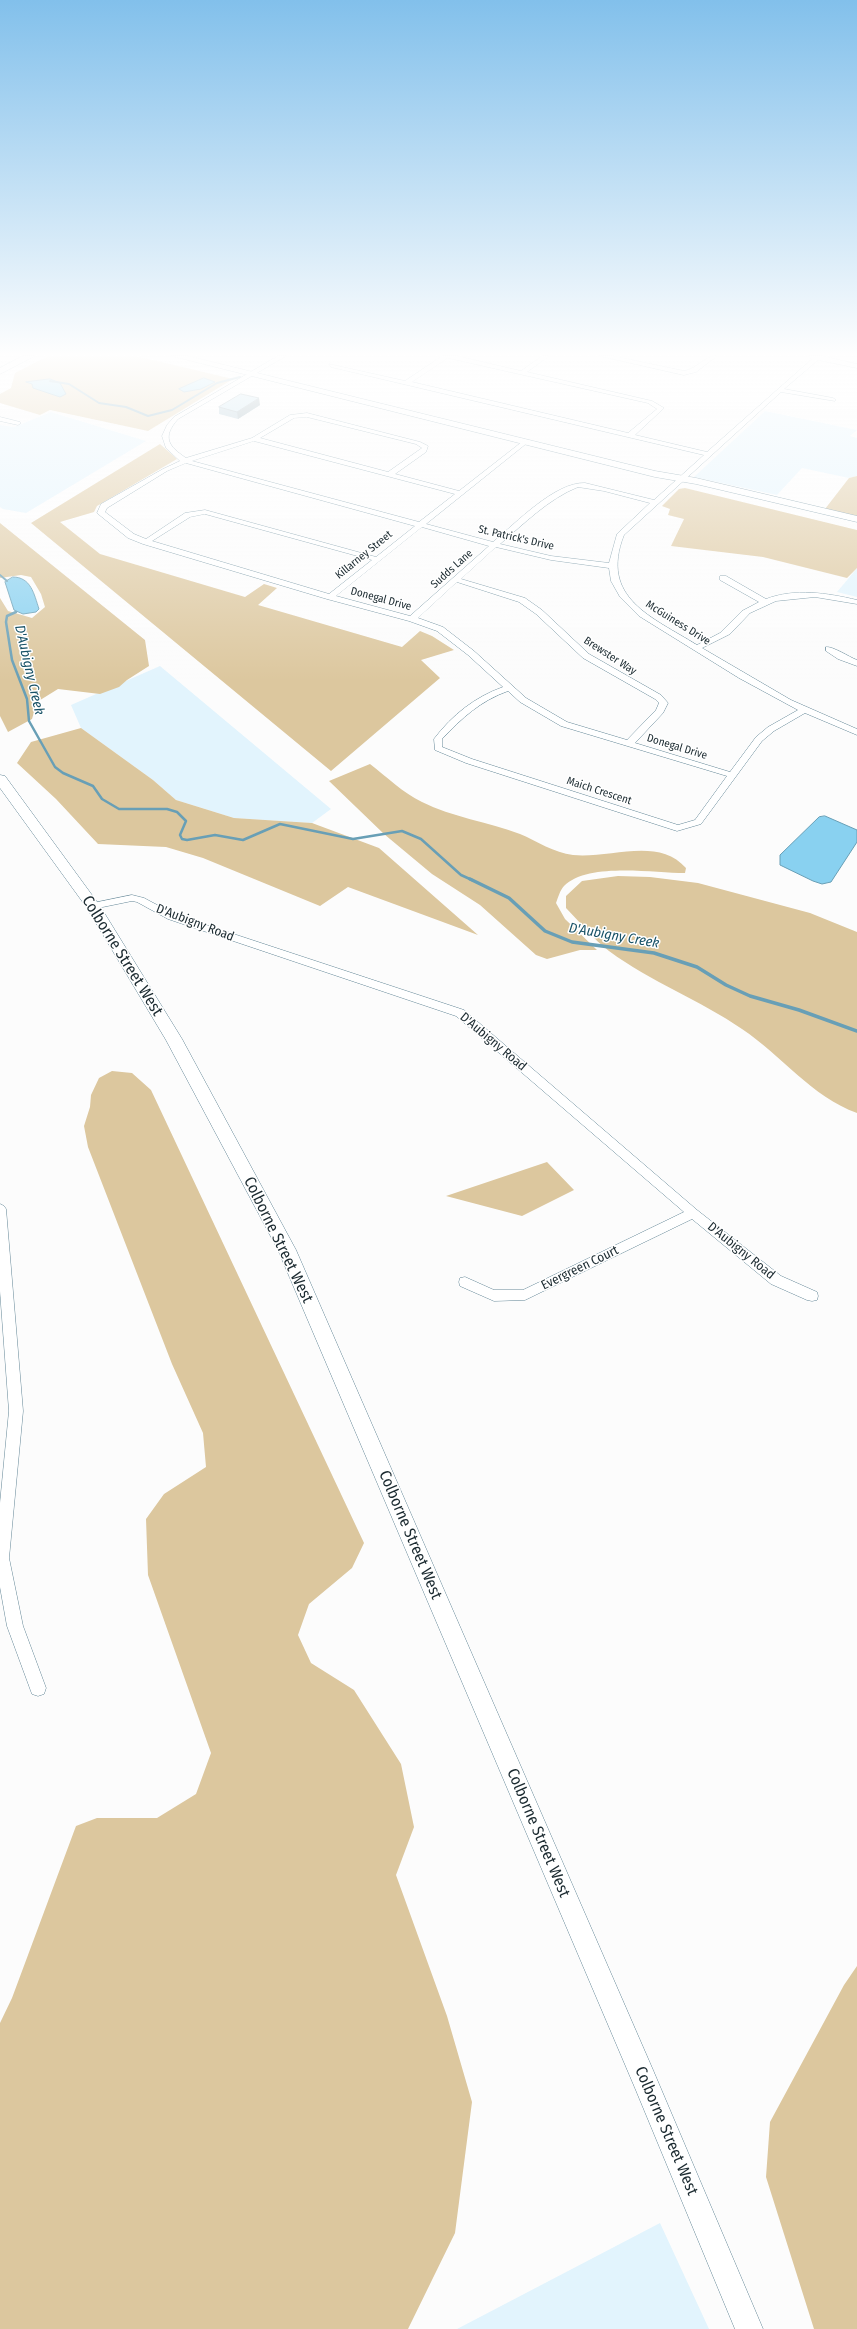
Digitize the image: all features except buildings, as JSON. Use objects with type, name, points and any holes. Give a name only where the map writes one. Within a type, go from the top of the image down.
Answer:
[{"type":"main road","points":[[617,465],[857,519]]},
{"type":"main road","points":[[680,480],[857,526]]},
{"type":"main road","name":"Colborne Street West","points":[[0,779],[93,906],[174,1039],[287,1250],[635,2057],[749,2329]]},
{"type":"street","name":"Donegal Drive","points":[[177,465],[158,473],[102,508],[101,513],[131,536],[146,542],[330,597],[412,619],[440,629],[453,638],[508,688],[532,707],[564,724],[732,775]]},
{"type":"street","name":"St. Patrick's Drive","points":[[199,465],[495,545],[551,558],[611,566]]},
{"type":"street","points":[[354,465],[460,493]]},
{"type":"street","points":[[390,474],[404,465]]},
{"type":"street","name":"Killarney Street","points":[[330,597],[496,465]]},
{"type":"street","points":[[611,566],[614,551],[621,534],[654,502],[696,465]]},
{"type":"street","name":"Sudds Lane","points":[[412,619],[495,545],[567,487],[576,484],[654,502]]},
{"type":"street","points":[[146,542],[188,515],[205,512],[376,560]]},
{"type":"street","name":"McGuiness Drive","points":[[611,566],[618,588],[632,606],[696,648],[804,710],[857,732]]},
{"type":"street","points":[[723,578],[764,602]]},
{"type":"street","name":"Brewster Way","points":[[457,580],[522,600],[539,612],[586,656],[658,697],[664,703],[660,711],[629,744]]},
{"type":"street","points":[[696,648],[730,631],[746,612],[764,602],[786,595],[831,596],[857,602]]},
{"type":"street","points":[[829,649],[841,657],[857,663]]},
{"type":"street","name":"Maich Crescent","points":[[508,688],[488,694],[473,703],[438,739],[438,748],[469,761],[677,828],[685,827],[698,822],[748,752],[763,736],[771,729],[804,710]]},
{"type":"street","name":"D'Aubigny Road","points":[[93,906],[123,898],[140,900],[172,917],[460,1013],[693,1213],[776,1280],[812,1296]]},
{"type":"street","points":[[0,1209],[16,1411],[1,1558],[15,1626],[38,1688]]},
{"type":"street","name":"Evergreen Court","points":[[465,1282],[486,1295],[496,1297],[525,1295],[693,1213]]},
{"type":"shaded area","points":[[0,465],[107,465],[26,513],[3,509],[0,507]]},
{"type":"shaded area","points":[[126,465],[167,465],[97,506],[94,512],[60,522],[100,554],[245,597],[264,584],[277,588],[258,605],[402,647],[420,631],[432,636],[454,650],[421,660],[440,678],[331,771],[31,523]]},
{"type":"shaded area","points":[[707,465],[857,465],[857,476],[849,478],[802,468],[777,495],[694,477]]},
{"type":"shaded area","points":[[857,476],[857,516],[825,509],[849,478]]},
{"type":"shaded area","points":[[685,488],[857,530],[857,568],[847,578],[763,557],[671,546],[684,519],[668,515],[670,509],[662,506],[679,489]]},
{"type":"shaded area","points":[[0,523],[145,640],[149,666],[119,687],[100,694],[58,689],[37,702],[32,719],[8,732],[0,716],[0,598],[8,611],[32,618],[45,607],[41,594],[31,577],[21,575],[0,578]]},
{"type":"shaded area","points":[[857,568],[857,597],[837,592],[853,573]]},
{"type":"shaded area","points":[[160,666],[331,809],[312,823],[234,818],[176,800],[153,780],[81,728],[71,705]]},
{"type":"shaded area","points":[[81,728],[153,780],[176,800],[234,818],[312,823],[379,848],[478,935],[348,887],[320,906],[203,858],[166,847],[98,844],[56,799],[17,763],[31,742]]},
{"type":"shaded area","points":[[370,764],[402,789],[422,802],[445,812],[520,834],[559,852],[573,855],[632,851],[662,853],[675,858],[686,868],[685,873],[622,870],[604,871],[575,879],[564,886],[556,903],[565,919],[597,950],[580,950],[547,959],[536,955],[480,905],[432,874],[384,834],[329,781]]},
{"type":"shaded area","points":[[618,876],[650,877],[698,883],[810,913],[857,932],[857,1113],[826,1097],[742,1029],[642,972],[609,951],[592,936],[566,908],[566,896],[582,881]]},
{"type":"shaded area","points":[[112,1071],[132,1073],[151,1090],[364,1543],[352,1568],[309,1604],[298,1635],[311,1663],[354,1690],[401,1764],[414,1827],[396,1875],[447,2016],[472,2102],[455,2233],[408,2329],[0,2329],[0,2023],[12,1998],[76,1826],[97,1818],[157,1818],[196,1794],[211,1753],[148,1575],[146,1519],[164,1494],[206,1467],[203,1433],[172,1364],[88,1147],[84,1126],[90,1107],[91,1095],[99,1078]]},
{"type":"shaded area","points":[[547,1162],[574,1190],[522,1216],[446,1196]]},
{"type":"shaded area","points":[[857,1966],[857,2329],[814,2329],[766,2177],[770,2122],[844,1985]]},
{"type":"shaded area","points":[[660,2223],[709,2329],[457,2329]]},
{"type":"water","name":"D'Aubigny Creek","points":[[13,577],[24,580],[31,587],[39,609],[36,612],[23,614],[14,610],[5,582]]},
{"type":"water","points":[[825,816],[857,830],[857,842],[831,882],[822,884],[780,865],[780,855],[819,817]]},
{"type":"waterway","name":"D'Aubigny Creek","points":[[0,575],[7,581]]},
{"type":"waterway","name":"D'Aubigny Creek","points":[[16,612],[7,616],[6,622],[12,660],[27,699],[29,721],[55,767],[63,773],[93,786],[102,799],[119,809],[167,809],[177,812],[186,821],[180,835],[182,839],[187,840],[215,835],[243,840],[280,824],[353,839],[402,831],[421,839],[461,875],[472,880]]},
{"type":"waterway","name":"D'Aubigny Creek","points":[[470,879],[509,898],[545,931],[572,942],[654,953],[697,967],[726,985],[750,996],[799,1010],[857,1031]]}]
